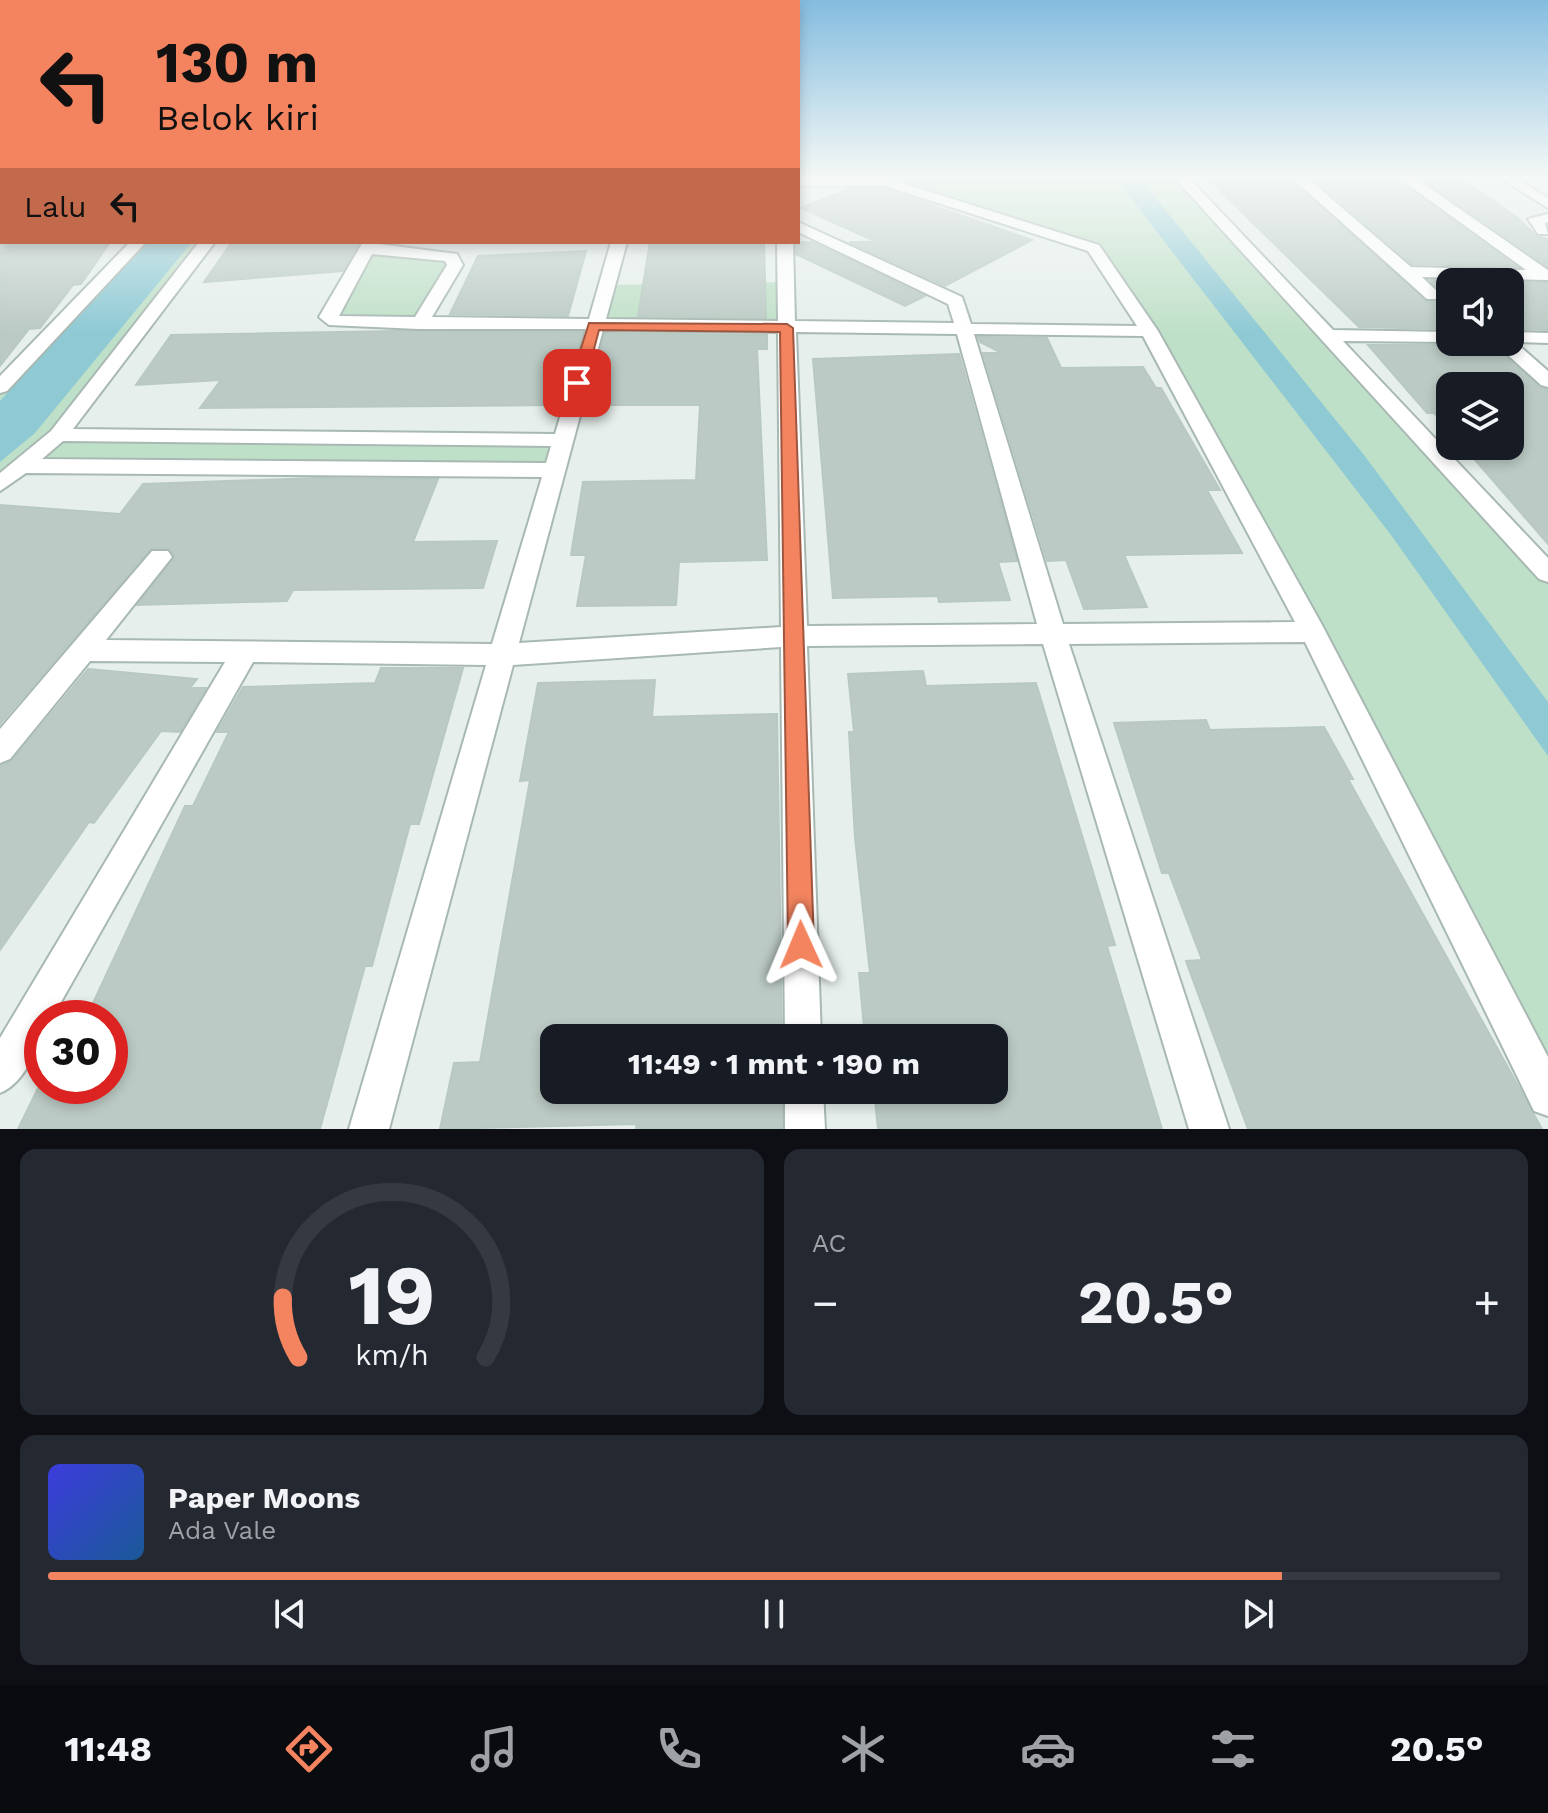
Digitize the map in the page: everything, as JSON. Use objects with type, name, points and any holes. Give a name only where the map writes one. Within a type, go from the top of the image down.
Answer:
[{"type":"street","points":[[802,228],[954,299],[1053,635],[1209,1129]]},
{"type":"street","points":[[1030,228],[1094,248],[1149,331],[1313,632],[1548,1097]]},
{"type":"street","points":[[1228,228],[1548,573]]},
{"type":"street","points":[[1356,228],[1433,295]]},
{"type":"street","points":[[1478,228],[1545,274]]},
{"type":"street","points":[[0,387],[136,244]]},
{"type":"street","points":[[0,484],[58,435],[205,244]]},
{"type":"street","points":[[369,1129],[618,244]]},
{"type":"street","points":[[785,244],[803,1024]]},
{"type":"street","points":[[419,324],[455,265],[451,257],[368,246],[328,317],[347,323],[419,324],[593,326],[787,328],[1149,331]]},
{"type":"street","points":[[1407,272],[1545,274]]},
{"type":"street","points":[[1328,335],[1436,337]]},
{"type":"street","points":[[1524,337],[1548,338]]},
{"type":"street","points":[[1520,356],[1548,381]]},
{"type":"street","points":[[58,435],[561,440]]},
{"type":"street","points":[[208,467],[232,437]]},
{"type":"street","points":[[21,466],[553,470]]},
{"type":"street","points":[[0,750],[160,557]]},
{"type":"street","points":[[81,650],[501,655],[795,636],[1313,632]]},
{"type":"street","points":[[0,1074],[245,652]]},
{"type":"street","points":[[804,1104],[805,1129]]},
{"type":"green space","points":[[1030,228],[1228,228],[1436,452],[1436,460],[1443,460],[1548,573],[1548,1097],[1313,632],[1094,248]]},
{"type":"green space","points":[[136,244],[205,244],[59,434],[561,440],[553,470],[21,466],[0,484],[0,387]]},
{"type":"green space","points":[[366,249],[451,257],[419,324],[335,321]]},
{"type":"green space","points":[[786,282],[787,328],[593,326],[606,285]]},
{"type":"water","points":[[1154,228],[1180,228],[1364,455],[1548,702],[1548,756],[1391,535]]},
{"type":"water","points":[[143,244],[190,244],[35,433],[0,462],[0,401]]},
{"type":"building","points":[[845,228],[997,228],[1032,240],[945,286],[849,242],[877,242]]},
{"type":"building","points":[[1258,228],[1344,228],[1427,302],[1436,302],[1436,329],[1359,327]]},
{"type":"building","points":[[1370,228],[1463,228],[1516,267],[1412,264]]},
{"type":"building","points":[[1492,228],[1528,228],[1536,236],[1548,239],[1548,266]]},
{"type":"building","points":[[812,242],[925,296],[905,306],[796,254],[796,244]]},
{"type":"building","points":[[0,244],[109,244],[81,284],[73,285],[40,328],[29,329],[0,366]]},
{"type":"building","points":[[231,244],[359,244],[343,271],[204,282]]},
{"type":"building","points":[[650,244],[764,244],[766,318],[638,316]]},
{"type":"building","points":[[586,251],[568,316],[450,314],[478,256]]},
{"type":"building","points":[[1524,282],[1548,283],[1548,330],[1524,329]]},
{"type":"building","points":[[582,332],[560,405],[200,408],[221,380],[136,385],[171,335]]},
{"type":"building","points":[[605,333],[767,335],[767,349],[757,349],[767,560],[679,562],[676,605],[577,606],[586,555],[571,555],[583,482],[696,480],[700,405],[586,405]]},
{"type":"building","points":[[978,337],[1047,338],[1061,368],[1143,367],[1156,388],[1161,388],[1220,490],[1207,490],[1242,553],[1124,555],[1147,607],[1084,609],[1066,560],[1047,561],[983,353],[1002,353],[980,342]]},
{"type":"building","points":[[1368,345],[1436,345],[1436,356],[1507,356],[1523,372],[1436,372],[1436,415],[1427,413]]},
{"type":"building","points":[[959,354],[1017,561],[998,562],[1010,600],[939,602],[938,596],[833,598],[813,359]]},
{"type":"building","points":[[1524,373],[1539,387],[1548,390],[1548,544],[1475,460],[1524,460]]},
{"type":"building","points":[[316,478],[438,479],[413,542],[497,541],[483,588],[293,590],[287,601],[137,605],[175,557],[168,548],[152,548],[0,724],[0,505],[120,514],[143,484]]},
{"type":"building","points":[[381,668],[463,668],[419,824],[410,824],[372,966],[365,966],[320,1129],[18,1129],[30,1104],[128,1104],[128,1000],[94,1000],[185,806],[193,806],[229,732],[217,732],[243,687],[375,683]]},
{"type":"building","points":[[88,669],[197,679],[190,688],[206,688],[180,732],[161,731],[94,823],[89,822],[0,950],[0,766],[12,761]]},
{"type":"building","points":[[923,671],[926,686],[1036,683],[1115,945],[1107,946],[1162,1129],[878,1129],[875,1104],[1008,1104],[1008,1024],[864,1024],[859,973],[870,973],[855,838],[849,732],[854,732],[848,674]]},
{"type":"building","points":[[655,680],[652,717],[777,714],[782,1024],[540,1024],[540,1104],[782,1104],[782,1129],[636,1129],[637,1124],[440,1129],[454,1063],[480,1062],[530,780],[520,781],[538,683]]},
{"type":"building","points":[[1206,720],[1210,730],[1324,727],[1353,779],[1348,779],[1542,1129],[1248,1129],[1186,961],[1202,960],[1169,873],[1162,873],[1114,723]]},
{"type":"route","points":[[577,383],[593,326],[787,328],[801,945]]}]
